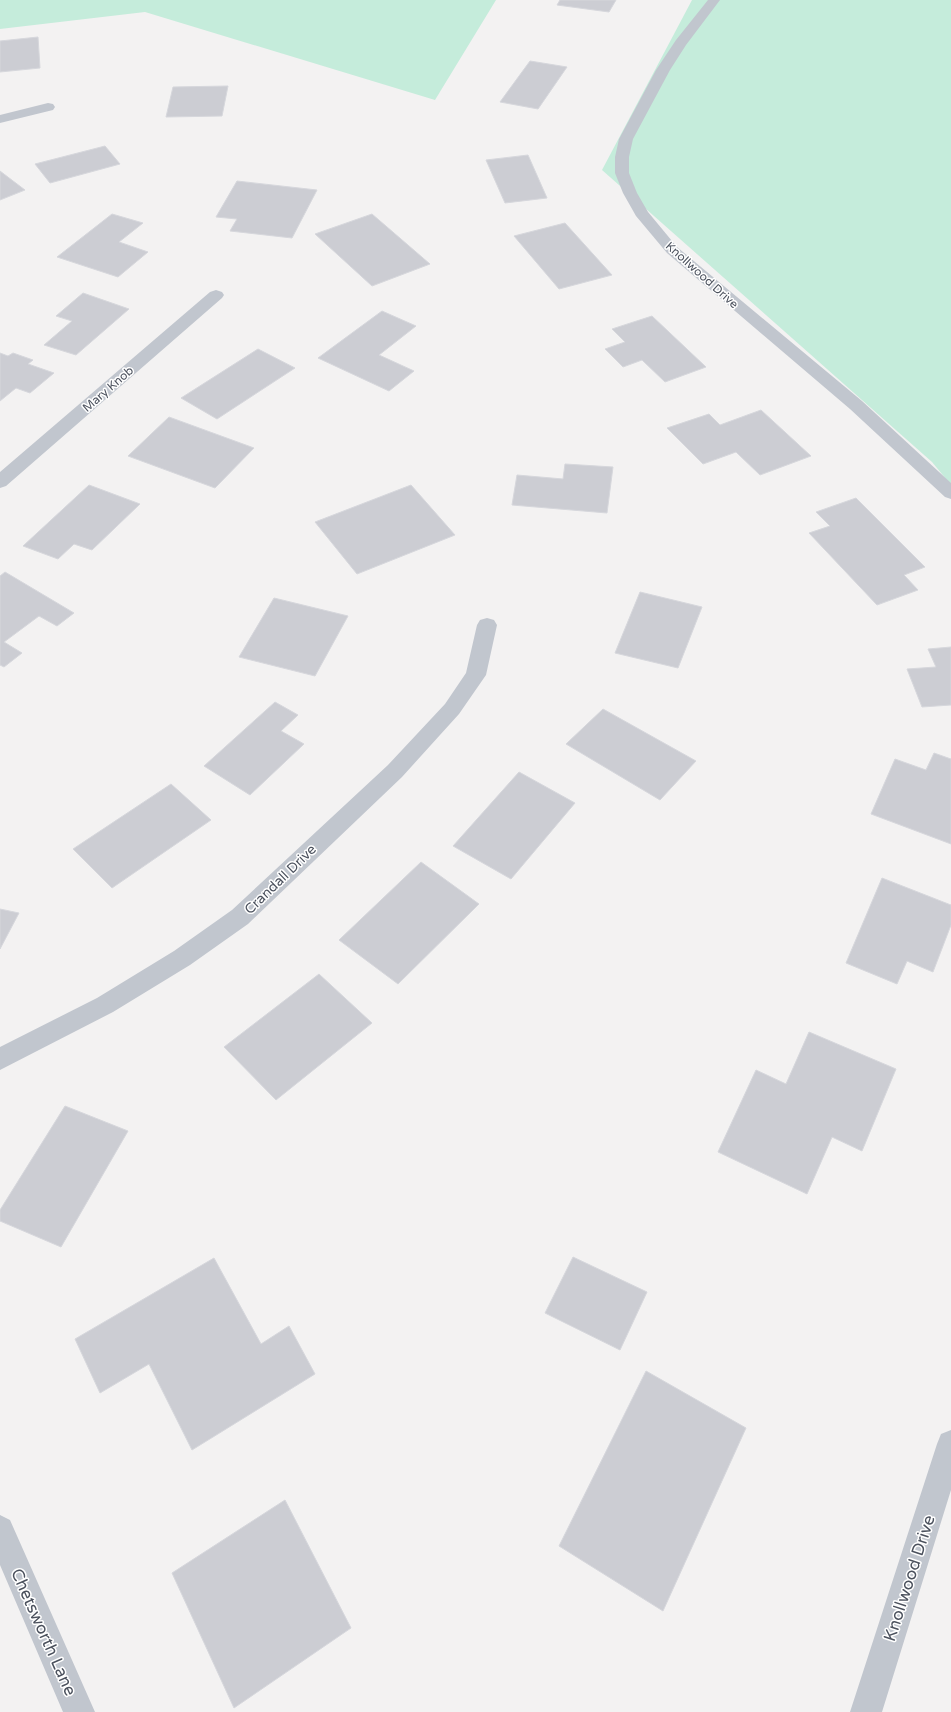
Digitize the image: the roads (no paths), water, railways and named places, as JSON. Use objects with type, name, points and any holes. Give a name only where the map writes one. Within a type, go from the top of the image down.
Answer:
[{"type":"street","name":"Knollwood Drive","points":[[714,0],[681,43],[667,65],[626,139],[622,157],[622,172],[630,193],[641,213],[672,250],[856,406],[951,493]]},
{"type":"street","points":[[0,118],[48,107]]},
{"type":"street","name":"Mary Knob","points":[[0,482],[216,295]]},
{"type":"street","name":"Crandall Drive","points":[[0,1059],[105,1005],[182,958],[240,917],[395,771],[452,709],[476,675],[487,625]]},
{"type":"street","name":"Knollwood Drive","points":[[866,1712],[951,1444]]},
{"type":"street","name":"Chetsworth Lane","points":[[0,1530],[79,1712]]}]
